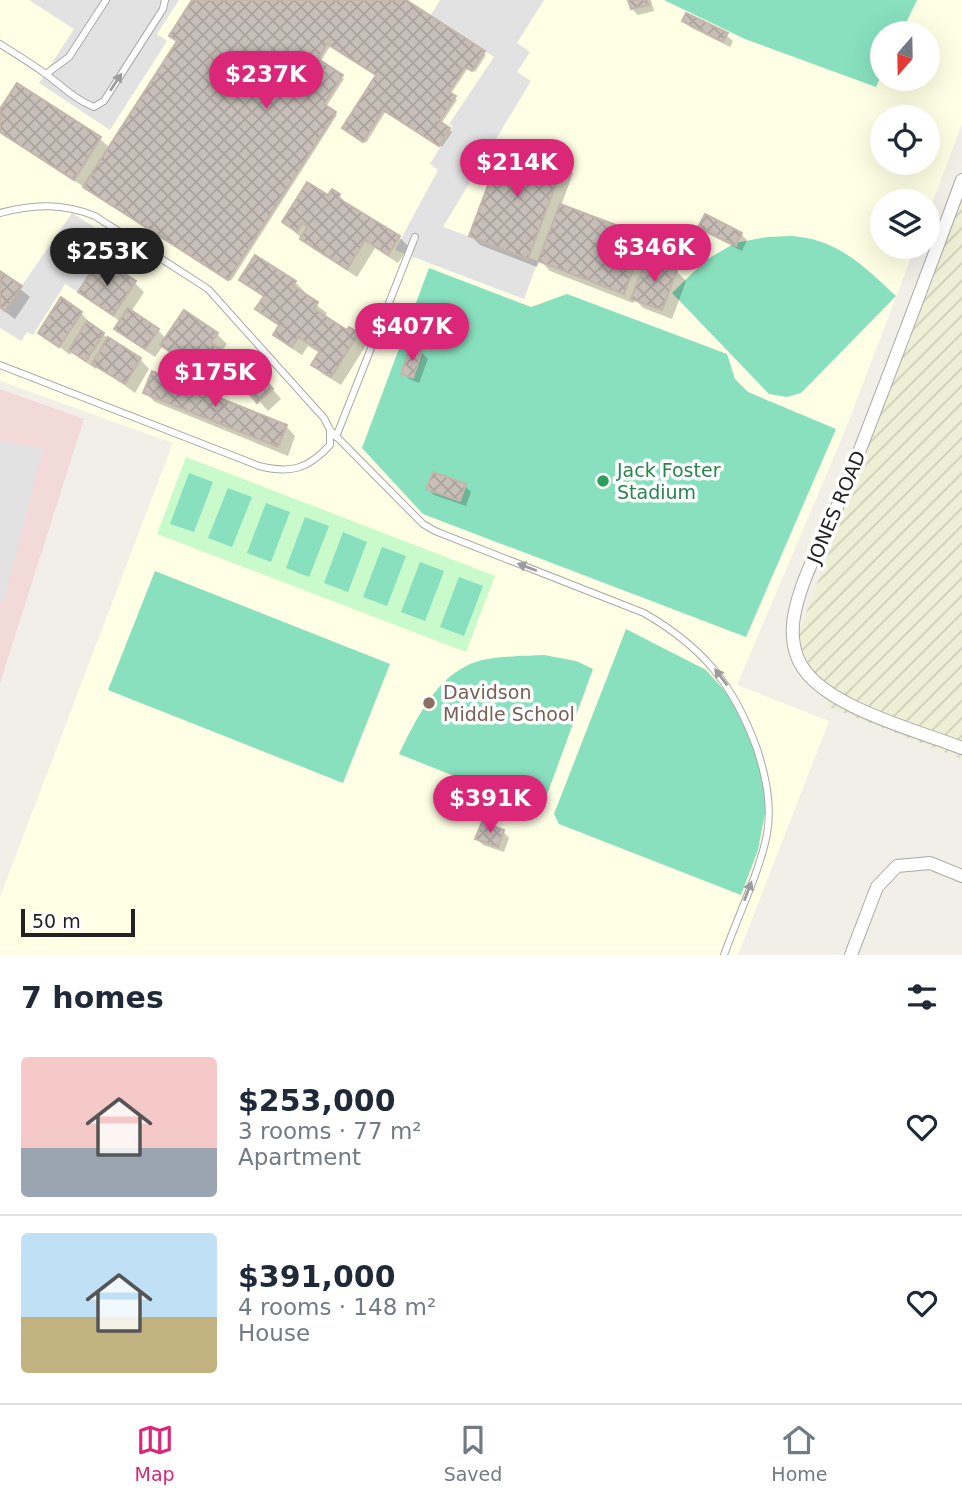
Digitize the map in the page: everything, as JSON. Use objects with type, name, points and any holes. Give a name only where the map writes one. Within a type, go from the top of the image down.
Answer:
[{"type":"street","name":"JONES ROAD","points":[[962,180],[848,481],[804,584],[795,610],[793,632],[799,660],[804,669],[811,679],[830,694],[895,723],[962,748]]},
{"type":"street","points":[[851,955],[877,887],[897,866],[930,863],[962,876]]},
{"type":"lane","points":[[46,74],[69,57],[106,0]]},
{"type":"lane","points":[[0,44],[94,107],[104,101],[163,9],[164,0]]},
{"type":"lane","points":[[0,213],[24,207],[54,205],[76,208],[95,216],[208,289],[324,418],[330,430],[423,524],[644,613],[672,629],[694,647],[725,682],[738,702],[763,770],[769,804],[767,834],[758,865],[724,955]]},
{"type":"lane","points":[[337,437],[415,237]]},
{"type":"lane","points":[[0,365],[276,470],[296,470],[316,460],[330,445],[330,430]]},
{"type":"shaded area","points":[[0,0],[962,0],[962,124],[937,189],[870,189],[870,259],[910,259],[846,428],[737,685],[829,721],[738,955],[0,955],[0,897],[173,443],[0,381]]},
{"type":"shaded area","points":[[29,0],[179,0],[157,34],[167,41],[110,130],[39,83],[74,29]]},
{"type":"shaded area","points":[[440,0],[544,0],[517,43],[530,52],[517,72],[531,81],[443,227],[538,261],[524,299],[395,250],[438,170],[430,164],[453,126],[449,124],[494,57],[430,16]]},
{"type":"shaded area","points":[[962,194],[962,759],[829,707],[797,638]]},
{"type":"shaded area","points":[[72,213],[113,239],[78,292],[65,284],[33,335],[27,332],[21,341],[0,328],[0,307],[5,310]]},
{"type":"shaded area","points":[[0,389],[84,419],[0,683]]},
{"type":"shaded area","points":[[0,441],[43,448],[3,604],[0,603]]},
{"type":"green space","points":[[664,0],[917,0],[907,21],[870,21],[870,85],[745,39]]},
{"type":"green space","points":[[796,236],[828,245],[853,259],[896,296],[801,393],[787,397],[769,394],[672,293],[706,260],[735,243],[767,237]]},
{"type":"green space","name":"Jack Foster Stadium","points":[[429,268],[531,307],[567,294],[727,354],[735,379],[748,392],[836,429],[746,637],[423,514],[362,448]]},
{"type":"green space","points":[[186,457],[495,576],[466,652],[157,534]]},
{"type":"green space","points":[[189,473],[213,482],[194,532],[170,524]]},
{"type":"green space","points":[[228,488],[252,497],[232,547],[208,538]]},
{"type":"green space","points":[[266,503],[290,512],[271,562],[247,553]]},
{"type":"green space","points":[[305,517],[329,526],[309,577],[286,568]]},
{"type":"green space","points":[[343,532],[367,542],[348,592],[324,583]]},
{"type":"green space","points":[[382,547],[406,556],[387,606],[363,597]]},
{"type":"green space","points":[[420,562],[444,571],[425,621],[401,612]]},
{"type":"green space","points":[[155,571],[390,664],[343,783],[108,690]]},
{"type":"green space","points":[[459,577],[483,586],[464,636],[440,627]]},
{"type":"green space","points":[[626,629],[706,670],[734,701],[756,746],[767,803],[758,850],[741,895],[559,824],[554,814]]},
{"type":"green space","points":[[544,655],[576,661],[593,669],[544,803],[532,807],[399,754],[427,703],[456,672],[484,660]]},
{"type":"building","points":[[192,0],[406,0],[485,51],[472,71],[465,67],[449,92],[456,96],[439,121],[450,128],[439,146],[383,110],[363,142],[342,128],[376,75],[327,44],[318,59],[343,75],[324,104],[336,112],[228,280],[83,187],[177,41],[169,36]]},
{"type":"building","points":[[628,0],[647,0],[649,5],[631,9]]},
{"type":"building","points":[[686,13],[728,33],[723,42],[682,21]]},
{"type":"building","points":[[17,83],[101,137],[74,180],[0,132],[0,109]]},
{"type":"building","points":[[505,140],[564,162],[528,259],[469,236]]},
{"type":"building","points":[[307,182],[328,195],[332,189],[340,194],[338,198],[400,236],[388,255],[365,240],[347,269],[300,239],[308,226],[302,223],[297,232],[282,222]]},
{"type":"building","points":[[560,204],[616,225],[610,240],[640,252],[624,294],[538,261]]},
{"type":"building","points":[[705,214],[742,233],[736,246],[698,227]]},
{"type":"building","points":[[255,255],[296,281],[293,286],[318,302],[314,309],[347,330],[349,327],[359,333],[331,377],[311,365],[320,351],[298,337],[292,347],[273,335],[279,325],[255,309],[264,296],[239,280]]},
{"type":"building","points":[[646,259],[677,270],[662,310],[631,299]]},
{"type":"building","points":[[99,260],[112,267],[109,273],[116,278],[120,271],[136,281],[113,315],[78,292]]},
{"type":"building","points":[[0,271],[22,286],[5,311],[0,307]]},
{"type":"building","points":[[61,297],[82,312],[59,347],[38,333]]},
{"type":"building","points":[[128,308],[159,329],[145,349],[114,329]]},
{"type":"building","points":[[184,310],[218,333],[211,343],[232,357],[216,382],[160,345]]},
{"type":"building","points":[[87,321],[104,333],[86,361],[69,350]]},
{"type":"building","points":[[108,337],[141,358],[125,384],[92,364]]},
{"type":"building","points":[[411,347],[422,351],[413,378],[401,374]]},
{"type":"building","points":[[247,359],[273,389],[257,403],[232,373]]},
{"type":"building","points":[[152,371],[287,425],[278,447],[143,393]]},
{"type":"building","points":[[433,472],[466,484],[460,501],[426,489]]},
{"type":"building","points":[[482,822],[504,830],[498,847],[475,839]]},
{"type":"place","name":"Jack Foster Stadium","points":[[603,481]]},
{"type":"place","name":"Davidson Middle School","points":[[429,703]]}]
